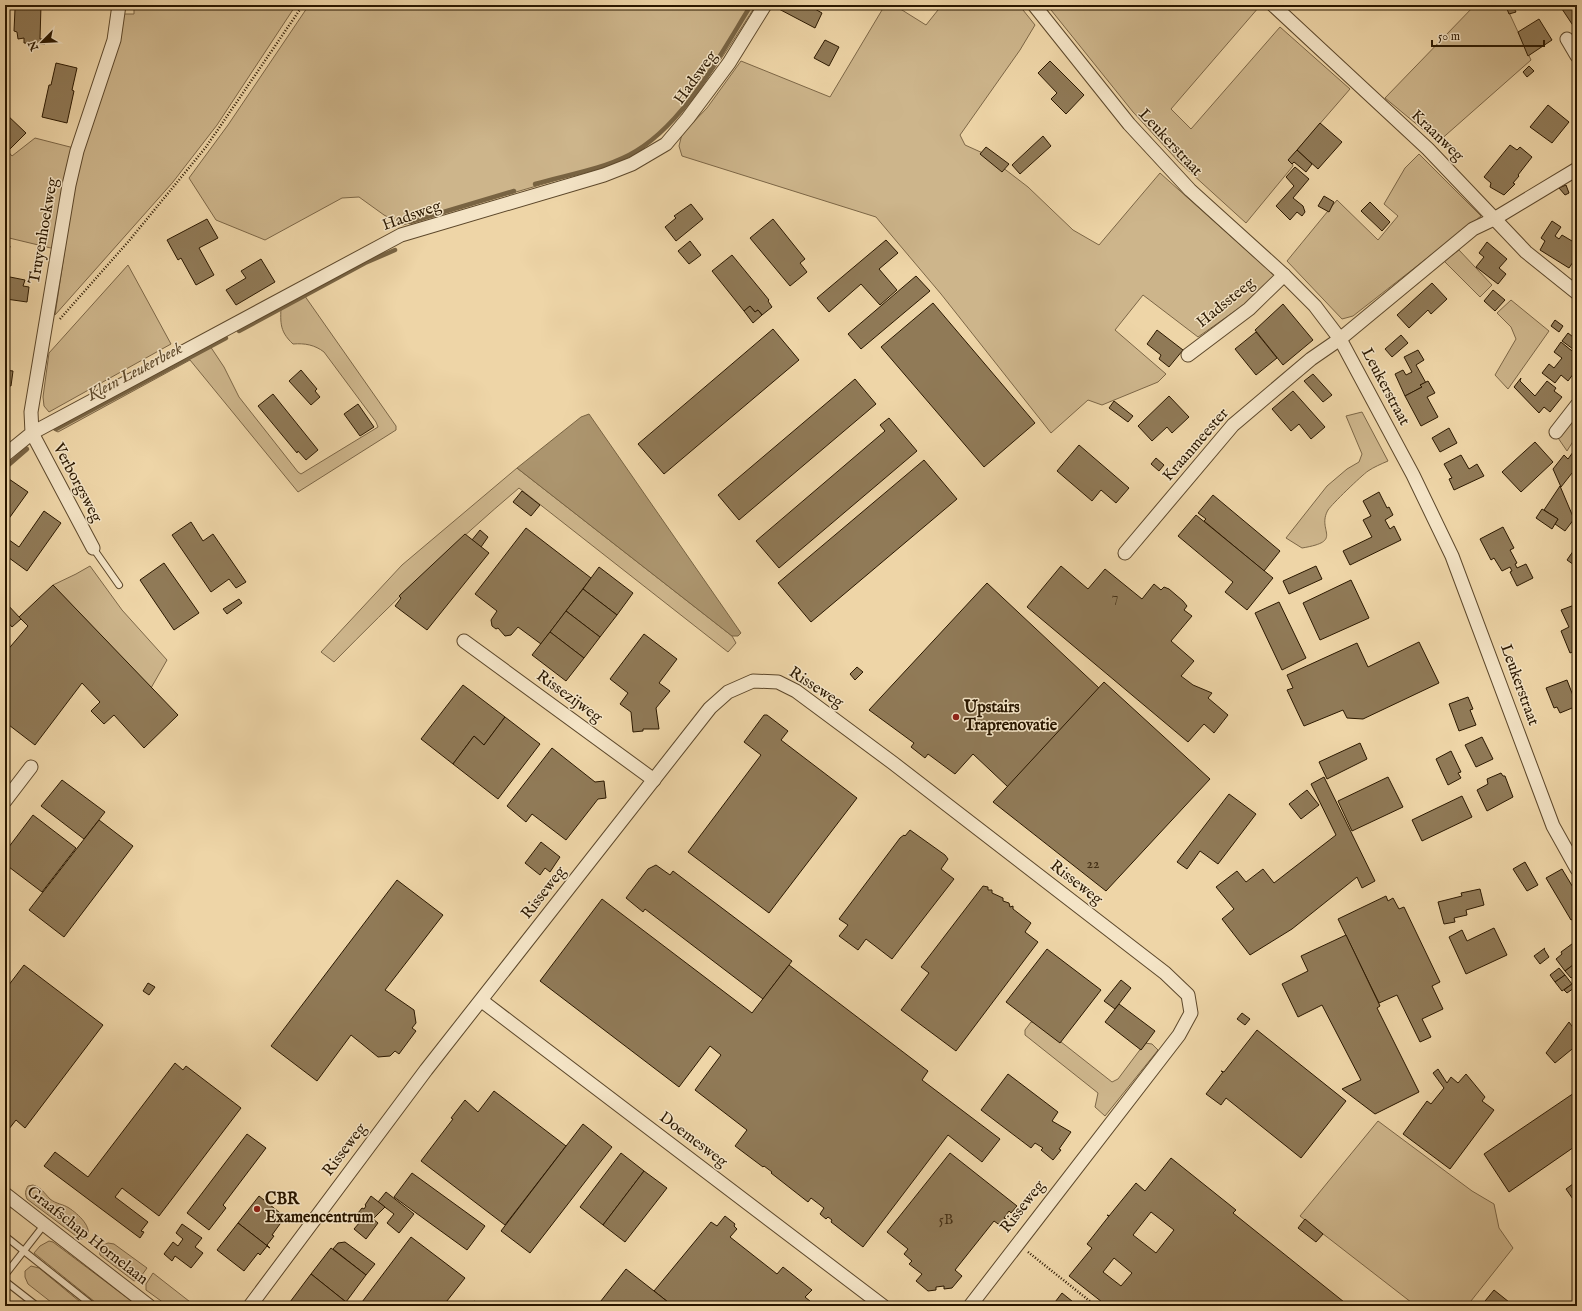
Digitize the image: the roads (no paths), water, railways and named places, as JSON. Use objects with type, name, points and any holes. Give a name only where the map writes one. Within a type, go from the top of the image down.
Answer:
[{"type":"street","name":"Truyenhoekweg","points":[[32,433],[31,412],[69,185],[77,151],[114,40],[119,5]]},
{"type":"street","name":"Hadsweg","points":[[32,433],[401,235],[596,177],[632,164],[666,144],[688,118],[729,63],[765,5]]},
{"type":"street","name":"Leukerstraat","points":[[1034,5],[1129,124],[1190,190],[1284,275],[1315,306],[1340,339],[1412,475],[1452,556],[1553,826],[1577,869]]},
{"type":"street","name":"Kraanweg","points":[[1273,5],[1428,149],[1526,252],[1577,293]]},
{"type":"street","points":[[1567,39],[1577,56]]},
{"type":"street","name":"Kraanmeester","points":[[1125,553],[1233,425],[1311,359],[1340,339],[1473,229],[1494,219],[1577,169]]},
{"type":"street","name":"Hadssteeg","points":[[1188,355],[1249,309],[1284,275]]},
{"type":"street","points":[[1556,432],[1577,405]]},
{"type":"street","points":[[5,455],[32,433]]},
{"type":"street","name":"Verborgsweg","points":[[32,433],[93,548]]},
{"type":"street","name":"Rissezijweg","points":[[464,641],[654,780]]},
{"type":"street","name":"Risseweg","points":[[250,1306],[426,1070],[482,1001],[710,708],[728,692],[753,681],[778,682],[796,691],[893,763],[1165,973],[1188,995],[1191,1013],[1179,1036],[1017,1243],[970,1306]]},
{"type":"street","points":[[5,801],[31,767]]},
{"type":"street","name":"Doemesweg","points":[[482,1001],[883,1306]]},
{"type":"street","name":"Graafschap Hornelaan","points":[[5,1194],[149,1306]]},
{"type":"lane","points":[[93,548],[119,585]]},
{"type":"lane","points":[[5,1275],[44,1225]]},
{"type":"lane","points":[[5,1236],[93,1306]]},
{"type":"lane","points":[[5,1281],[37,1306]]},
{"type":"waterway","name":"Klein Leukerbeek","points":[[535,184],[606,165],[629,155],[648,143],[683,109],[698,89],[751,5]]},
{"type":"waterway","name":"Klein Leukerbeek","points":[[410,222],[514,191]]},
{"type":"waterway","name":"Klein Leukerbeek","points":[[239,331],[365,263],[395,250]]},
{"type":"waterway","name":"Klein Leukerbeek","points":[[56,429],[226,338]]},
{"type":"waterway","name":"Klein Leukerbeek","points":[[5,468],[27,449]]},
{"type":"place","name":"Upstairs Traprenovatie","points":[[956,717]]},
{"type":"place","name":"CBR Examencentrum","points":[[257,1209]]}]
